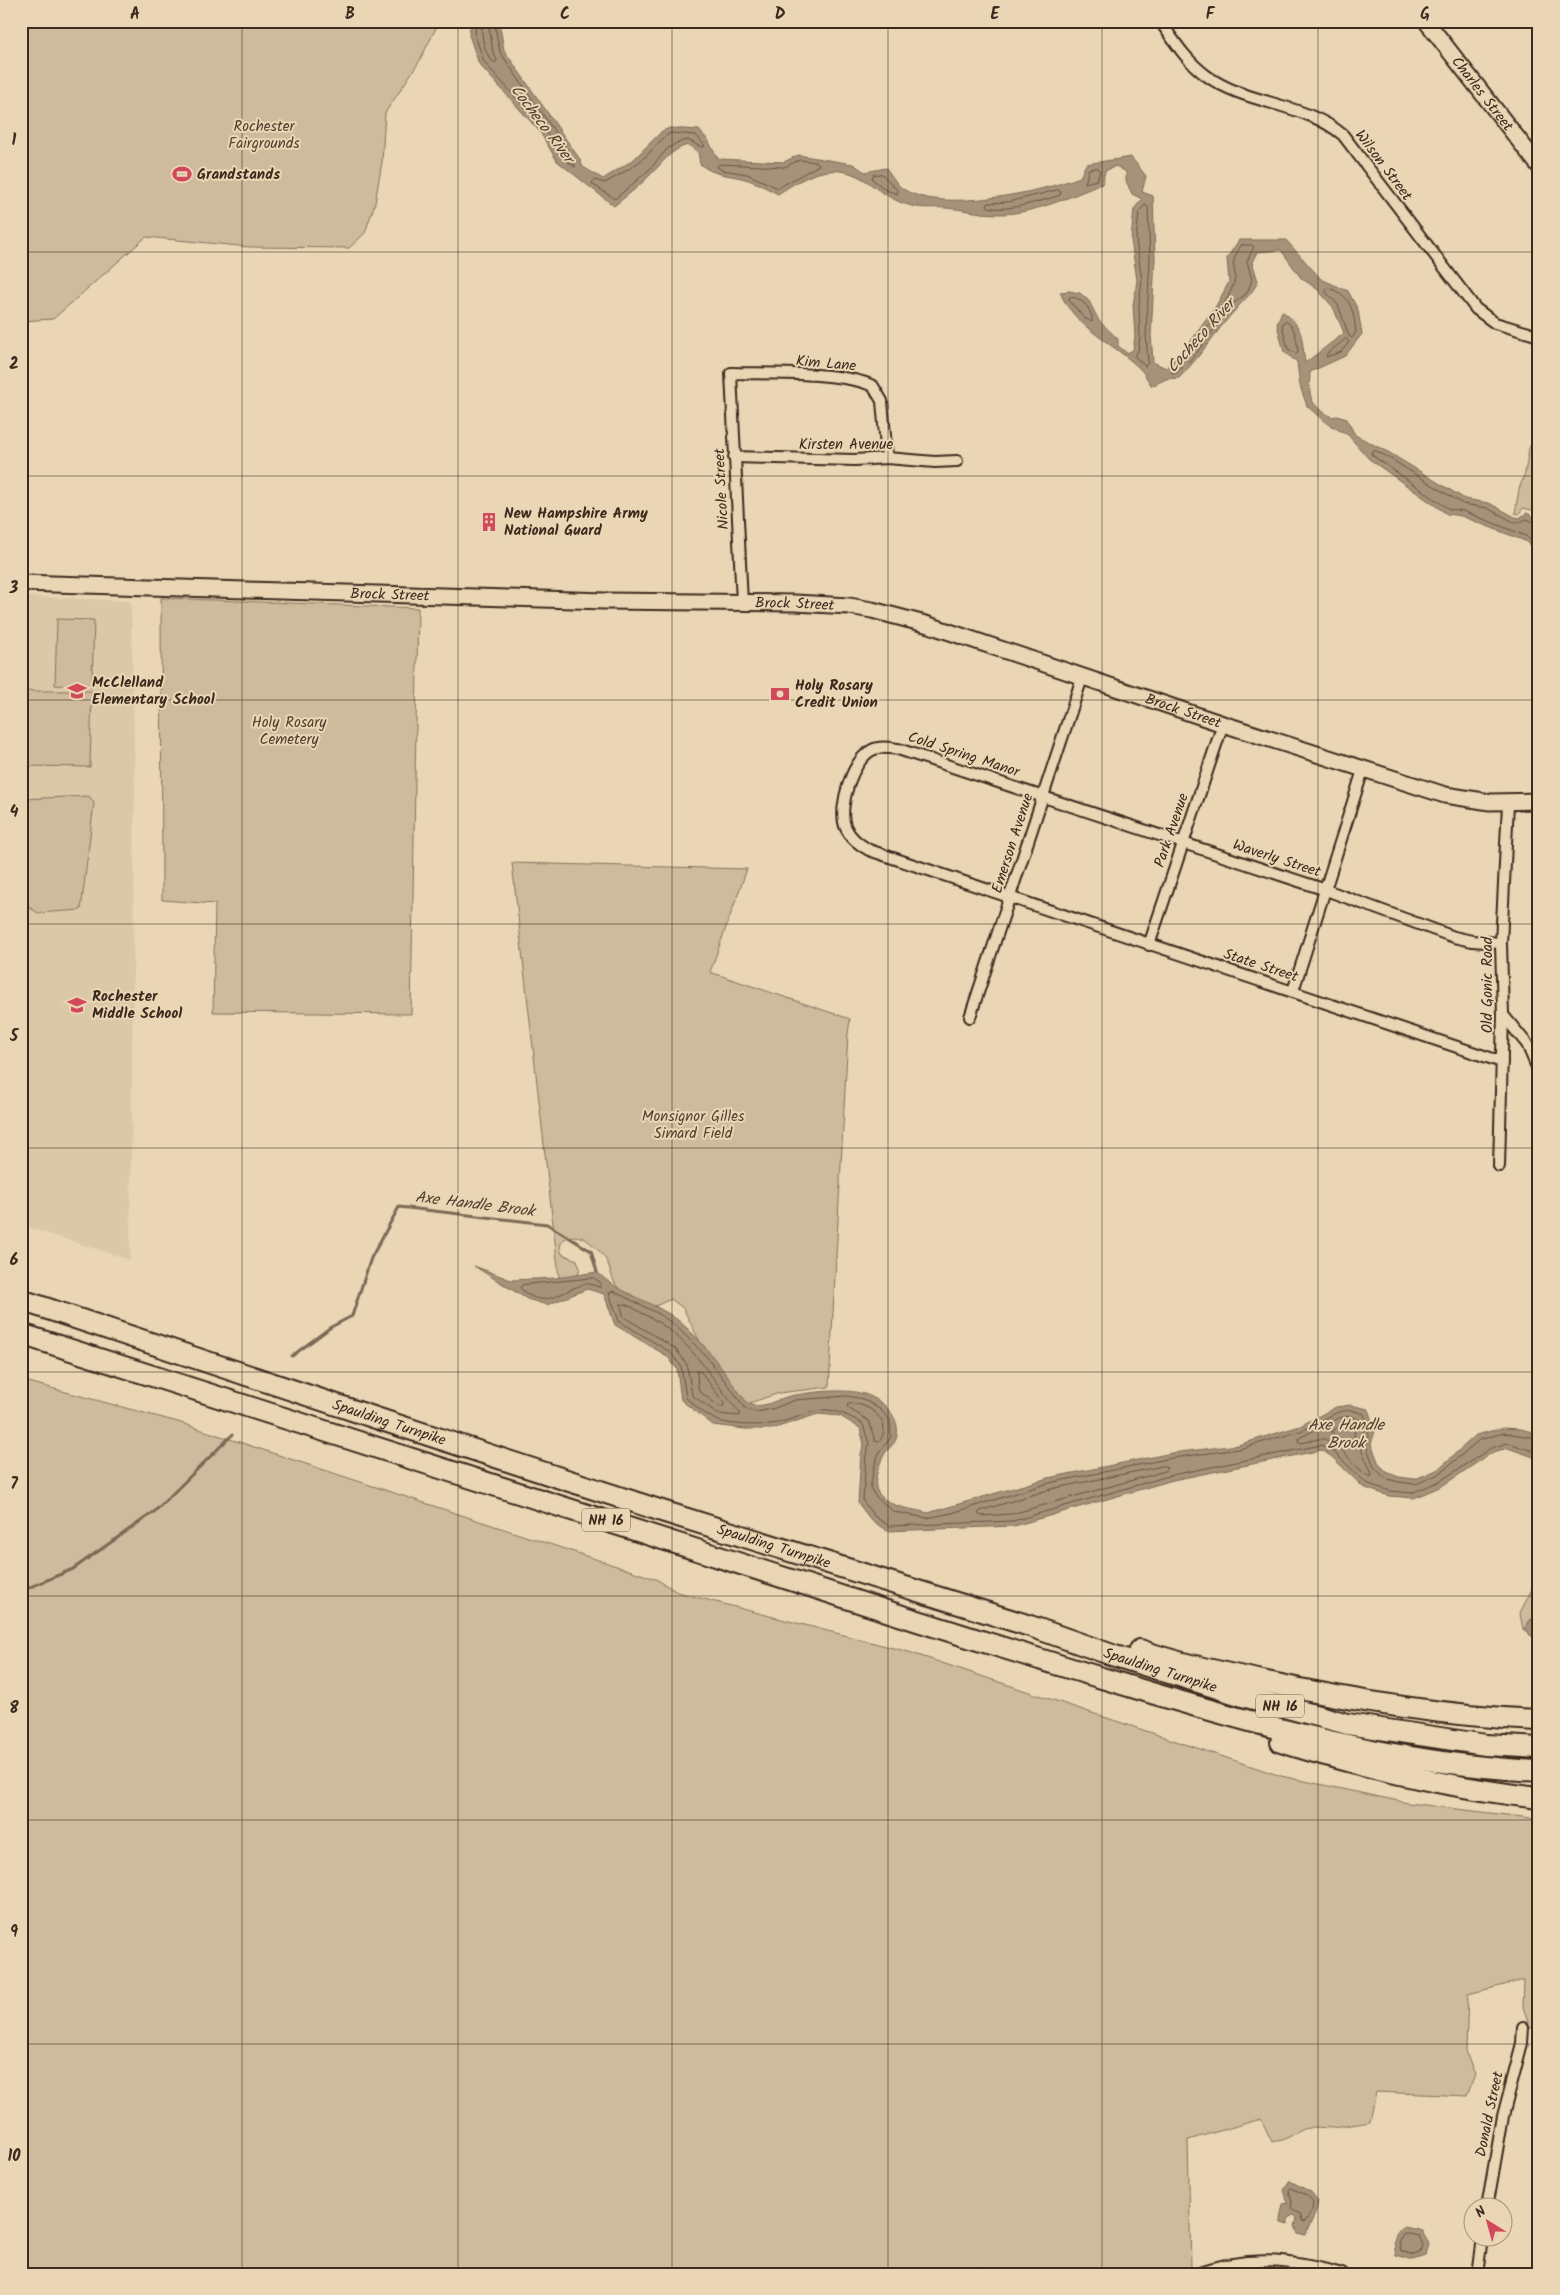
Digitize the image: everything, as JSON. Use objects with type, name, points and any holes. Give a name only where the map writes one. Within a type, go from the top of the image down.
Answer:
[{"type":"highway","name":"Spaulding Turnpike","points":[[21,1300],[637,1503],[1030,1626],[1115,1656],[1242,1696],[1348,1724],[1486,1745],[1539,1748]]},
{"type":"highway","name":"Spaulding Turnpike","points":[[21,1334],[465,1474],[988,1644],[1191,1705],[1322,1740],[1370,1750],[1476,1766],[1539,1771]]},
{"type":"highway","points":[[1030,1626],[1070,1626],[1148,1653],[1239,1676],[1346,1698],[1435,1713],[1539,1720]]},
{"type":"highway","points":[[1191,1705],[1222,1721],[1273,1740],[1341,1761],[1406,1777],[1492,1793],[1539,1798]]},
{"type":"street","name":"Wilson Street","points":[[1160,21],[1198,70],[1212,80],[1228,88],[1315,117],[1343,135],[1476,309],[1495,323],[1539,336]]},
{"type":"street","name":"Charles Street","points":[[1426,21],[1539,166]]},
{"type":"street","name":"Nicole Street","points":[[731,373],[742,603]]},
{"type":"street","name":"Kim Lane","points":[[731,373],[816,376],[855,380],[873,386],[882,400],[887,458]]},
{"type":"street","name":"Kirsten Avenue","points":[[734,458],[855,460],[887,458],[935,462],[957,461]]},
{"type":"street","name":"Brock Street","points":[[21,583],[832,604],[872,610],[929,625],[1082,678],[1445,795],[1469,800],[1508,804],[1539,801]]},
{"type":"street","name":"Emerson Avenue","points":[[970,1018],[1082,678]]},
{"type":"street","name":"Park Avenue","points":[[1149,945],[1223,724]]},
{"type":"street","name":"Cold Spring Manor","points":[[1010,897],[869,850],[851,837],[846,827],[843,816],[846,793],[854,770],[863,758],[872,750],[892,748],[1044,795]]},
{"type":"street","points":[[1293,992],[1363,770]]},
{"type":"street","name":"Waverly Street","points":[[1044,795],[1183,844],[1326,890],[1454,936],[1480,942],[1501,943]]},
{"type":"street","name":"Old Gonic Road","points":[[1499,1166],[1503,1015],[1501,943],[1508,804]]},
{"type":"street","name":"State Street","points":[[1010,897],[1502,1062]]},
{"type":"street","points":[[1503,1015],[1527,1044],[1539,1072]]},
{"type":"street","name":"Donald Street","points":[[1489,2198],[1501,2124],[1522,2043],[1524,2027]]},
{"type":"street","points":[[1478,2274],[1482,2248]]},
{"type":"street","points":[[1194,2274],[1229,2264],[1270,2260],[1316,2266],[1342,2274]]},
{"type":"shaded area","name":"Rochester Middle School","points":[[21,596],[131,601],[135,786],[130,1260],[21,1225]]},
{"type":"green space","name":"Rochester Fairgrounds","points":[[21,21],[439,22],[419,62],[385,113],[382,162],[375,203],[365,233],[349,248],[250,247],[146,237],[53,319],[21,321]]},
{"type":"green space","points":[[1539,430],[1539,516],[1536,511],[1523,508],[1519,514],[1515,513],[1529,448]]},
{"type":"green space","name":"Holy Rosary Cemetery","points":[[161,598],[418,608],[411,1014],[213,1012],[215,904],[162,900]]},
{"type":"green space","points":[[57,619],[94,620],[92,687],[55,685]]},
{"type":"green space","points":[[21,691],[92,691],[90,767],[21,766]]},
{"type":"green space","points":[[89,796],[94,803],[81,910],[38,913],[21,902],[21,799]]},
{"type":"green space","name":"Monsignor Gilles Simard Field","points":[[512,863],[747,869],[710,972],[850,1019],[829,1387],[779,1393],[738,1407],[702,1346],[683,1308],[671,1299],[653,1307],[627,1302],[617,1288],[604,1257],[591,1243],[580,1237],[566,1238],[561,1244],[562,1254],[577,1260],[580,1268],[577,1277],[560,1286]]},
{"type":"green space","points":[[21,1380],[178,1422],[656,1579],[677,1592],[909,1652],[1281,1776],[1408,1803],[1539,1819],[1539,2027],[1530,2027],[1523,2007],[1524,1980],[1468,1994],[1466,2051],[1475,2075],[1467,2096],[1376,2092],[1370,2122],[1333,2128],[1313,2127],[1304,2129],[1283,2140],[1272,2142],[1261,2119],[1188,2140],[1191,2266],[1176,2274],[997,2274],[976,2266],[957,2274],[21,2274]]},
{"type":"green space","points":[[1539,1508],[1539,1546],[1532,1541]]},
{"type":"green space","points":[[1539,1565],[1539,1641],[1523,1630],[1520,1613],[1532,1589]]},
{"type":"water","name":"Cocheco River","points":[[471,21],[499,21],[504,50],[579,158],[583,167],[603,179],[633,160],[662,131],[670,128],[699,130],[708,140],[718,159],[784,162],[798,155],[853,164],[865,172],[886,168],[903,189],[920,196],[941,200],[991,198],[1041,189],[1080,177],[1086,164],[1131,157],[1146,176],[1142,192],[1153,196],[1155,259],[1151,335],[1153,362],[1166,368],[1186,348],[1216,306],[1229,282],[1227,258],[1239,240],[1286,240],[1321,279],[1348,291],[1358,310],[1362,334],[1345,356],[1310,372],[1310,394],[1314,404],[1332,417],[1337,416],[1347,419],[1355,435],[1388,452],[1465,499],[1489,503],[1515,517],[1519,518],[1527,513],[1539,520],[1539,621],[1534,585],[1534,549],[1525,541],[1461,516],[1447,514],[1369,459],[1348,435],[1326,423],[1307,406],[1300,386],[1297,362],[1284,352],[1277,324],[1282,311],[1295,323],[1301,334],[1305,363],[1344,333],[1333,307],[1317,289],[1301,278],[1281,250],[1257,252],[1252,262],[1258,281],[1251,293],[1179,378],[1166,379],[1152,386],[1131,361],[1096,335],[1075,316],[1066,305],[1060,292],[1080,293],[1089,301],[1099,321],[1118,339],[1118,346],[1127,353],[1133,350],[1135,337],[1133,305],[1137,280],[1131,240],[1134,209],[1142,199],[1132,194],[1126,181],[1126,172],[1116,166],[1105,171],[1102,184],[1063,199],[1023,212],[990,214],[912,206],[889,197],[857,176],[845,172],[822,172],[811,175],[778,194],[749,180],[716,173],[705,168],[700,164],[698,152],[688,145],[673,152],[640,185],[614,206],[557,161],[540,132],[479,64],[469,35]]},
{"type":"water","name":"Axe Handle Brook","points":[[474,1266],[511,1280],[556,1278],[597,1272],[616,1287],[659,1308],[679,1321],[699,1340],[748,1404],[761,1405],[789,1396],[829,1391],[857,1392],[878,1400],[894,1417],[897,1431],[895,1441],[885,1453],[878,1469],[877,1490],[890,1503],[928,1513],[1048,1478],[1172,1453],[1238,1445],[1300,1426],[1336,1407],[1351,1405],[1368,1409],[1375,1431],[1371,1444],[1379,1464],[1388,1473],[1399,1477],[1415,1479],[1437,1470],[1476,1435],[1503,1428],[1521,1429],[1539,1434],[1539,1459],[1508,1448],[1493,1452],[1442,1486],[1414,1498],[1389,1496],[1363,1487],[1332,1457],[1322,1450],[1173,1480],[1014,1526],[887,1531],[871,1520],[858,1503],[861,1454],[864,1444],[860,1428],[840,1416],[818,1414],[772,1429],[745,1429],[713,1425],[681,1400],[677,1369],[667,1356],[615,1325],[604,1294],[587,1289],[547,1305],[527,1299]]},
{"type":"water","points":[[1531,1619],[1539,1623],[1539,1641],[1523,1630]]},
{"type":"water","points":[[1290,2181],[1311,2192],[1318,2201],[1316,2212],[1305,2235],[1298,2233],[1295,2226],[1297,2218],[1293,2215],[1288,2218],[1288,2225],[1281,2223],[1283,2204],[1288,2203],[1284,2190]]},
{"type":"water","points":[[1402,2227],[1421,2230],[1429,2244],[1426,2256],[1414,2260],[1396,2255],[1395,2236]]},
{"type":"waterway","name":"Axe Handle Brook","points":[[292,1356],[331,1327],[352,1316],[371,1258],[399,1207],[547,1224],[591,1251],[597,1272]]},
{"type":"waterway","name":"Axe Handle Brook","points":[[21,1591],[73,1569],[154,1512],[232,1435]]},
{"type":"place","name":"Grandstands","points":[[182,174]]},
{"type":"place","name":"New Hampshire Army National Guard","points":[[489,522]]},
{"type":"place","name":"McClelland Elementary School","points":[[77,691]]},
{"type":"place","name":"Holy Rosary Credit Union","points":[[780,694]]},
{"type":"place","name":"Rochester Middle School","points":[[77,1005]]}]
